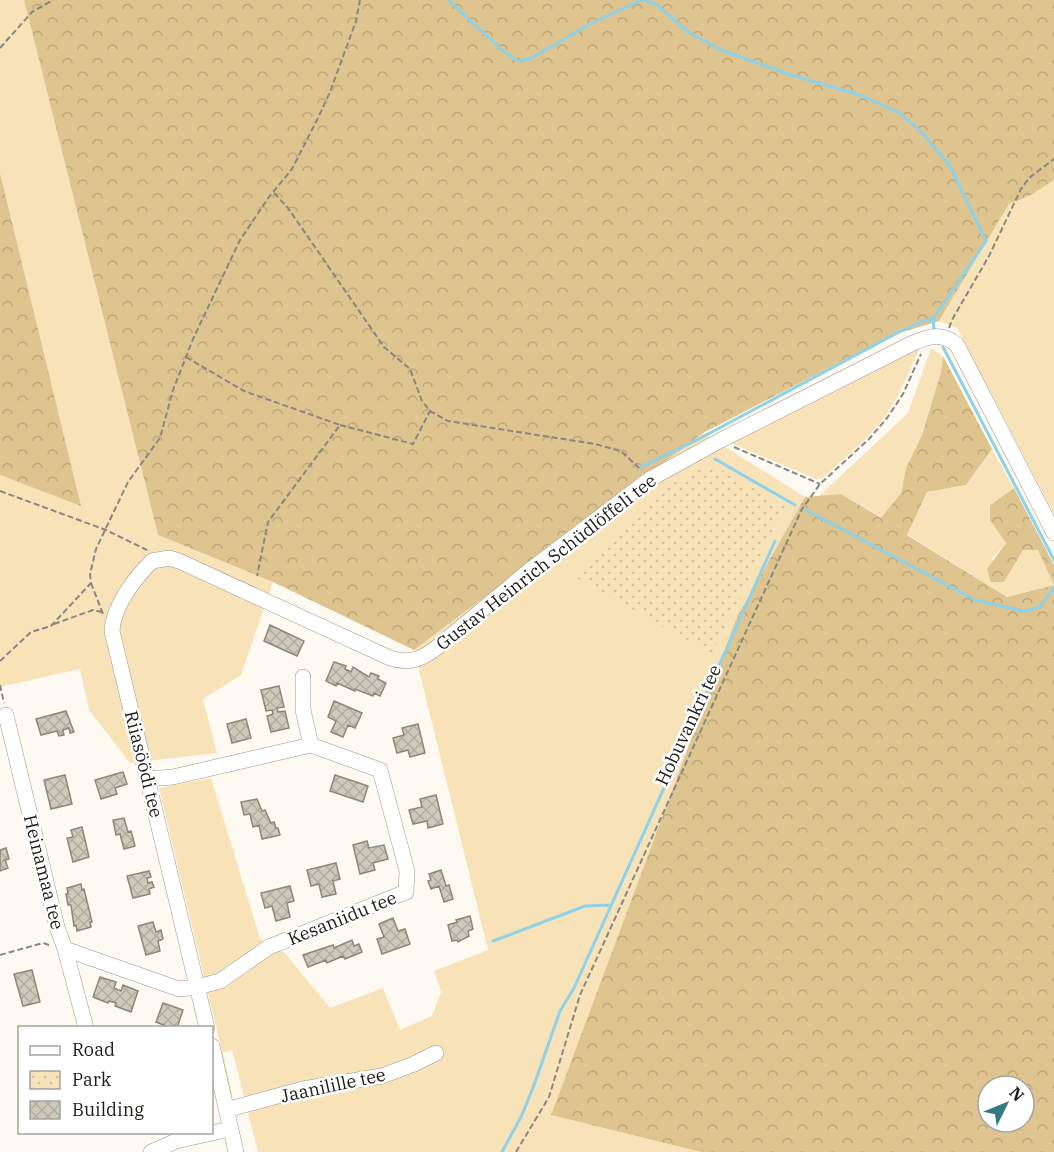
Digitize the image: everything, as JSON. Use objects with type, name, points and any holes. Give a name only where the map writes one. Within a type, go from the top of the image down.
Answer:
[{"type":"street","name":"Gustav Heinrich Schüdlöffeli tee","points":[[163,558],[179,561],[390,658],[408,662],[424,657],[435,650],[530,570],[650,479],[721,440],[913,343],[929,337],[946,337]]},
{"type":"street","points":[[946,337],[957,345],[962,353],[1054,533]]},
{"type":"street","name":"Riiasöödi tee","points":[[163,558],[153,561],[147,567],[122,602],[112,624],[113,639],[207,1026]]},
{"type":"street","points":[[148,779],[173,777],[310,745],[303,710],[303,677]]},
{"type":"street","name":"Heinamaa tee","points":[[6,715],[57,927],[85,1026]]},
{"type":"street","name":"Kesaniidu tee","points":[[198,987],[220,981],[269,947],[406,892],[407,871],[380,770],[310,745]]},
{"type":"street","points":[[65,949],[179,988],[198,987]]},
{"type":"street","points":[[213,1051],[236,1152]]},
{"type":"street","name":"Jaanilille tee","points":[[226,1110],[303,1089],[382,1076],[436,1053]]},
{"type":"street","points":[[213,1133],[230,1129]]},
{"type":"street","points":[[151,1152],[176,1141],[208,1134]]},
{"type":"path","points":[[0,48],[32,12],[53,0]]},
{"type":"path","points":[[113,639],[91,583],[90,574],[96,549],[128,483],[160,438],[173,390],[186,357],[240,240],[292,169],[326,102],[356,21],[360,0]]},
{"type":"path","points":[[1,40],[5,42]]},
{"type":"path","points":[[946,337],[953,318],[989,256],[1021,189],[1029,178],[1054,159]]},
{"type":"path","points":[[273,192],[288,208],[384,347],[410,369],[422,401],[430,411],[448,421],[595,444],[621,451],[650,479]]},
{"type":"path","name":"Hobuvankri tee","points":[[516,1152],[549,1096],[580,995],[802,509],[820,484],[869,440],[887,418],[903,394],[929,337]]},
{"type":"path","points":[[186,357],[244,391],[340,425],[413,444],[430,411]]},
{"type":"path","points":[[257,576],[268,522],[340,425]]},
{"type":"path","points":[[721,440],[820,484]]},
{"type":"path","points":[[0,491],[106,530],[163,558]]},
{"type":"path","points":[[51,626],[91,583]]},
{"type":"path","points":[[0,661],[32,632],[93,610],[102,612]]},
{"type":"path","points":[[0,685],[6,715]]},
{"type":"path","points":[[0,955],[43,944],[65,949]]},
{"type":"green space","points":[[0,0],[24,0],[158,535],[273,582],[241,675],[203,699],[217,753],[130,763],[89,710],[80,669],[0,687],[0,475],[80,505],[0,173]]},
{"type":"green space","points":[[24,0],[1054,0],[1054,180],[1031,195],[1009,204],[939,321],[893,335],[703,433],[414,650],[273,582],[158,535]]},
{"type":"green space","points":[[0,173],[81,506],[0,475]]},
{"type":"green space","points":[[1054,180],[1054,514],[957,328],[939,321],[1009,204],[1031,195]]},
{"type":"green space","points":[[922,344],[892,407],[864,440],[823,478],[816,479],[729,442]]},
{"type":"green space","points":[[931,348],[943,356],[941,372],[922,435],[906,468],[901,493],[881,518],[841,494],[819,496],[908,413]]},
{"type":"green space","points":[[943,356],[992,449],[966,485],[927,492],[907,535],[1007,597],[1054,585],[1054,1152],[701,1152],[551,1115],[737,617],[805,497],[841,494],[881,518],[901,493],[906,468],[922,435],[941,372]]},
{"type":"green space","points":[[703,433],[805,497],[737,617],[551,1115],[701,1152],[258,1152],[232,1050],[223,1053],[233,1098],[229,1096],[218,1053],[222,1052],[159,788],[211,778],[260,938],[284,952],[330,1008],[383,988],[400,1030],[432,1016],[441,992],[434,971],[488,950],[414,650]]},
{"type":"green space","points":[[992,449],[1014,488],[990,505],[991,520],[1006,543],[992,559],[1004,582],[1023,550],[1039,550],[1054,585],[1007,597],[907,534],[927,492],[966,485]]},
{"type":"green space","points":[[711,464],[785,506],[712,654],[575,577],[668,486]]},
{"type":"green space","points":[[1014,488],[1054,565],[1054,585],[1038,550],[1023,550],[1004,582],[991,582],[987,569],[1006,543],[990,520],[990,505]]},
{"type":"building","points":[[270,625],[304,641],[297,656],[264,641]]},
{"type":"building","points":[[334,662],[346,666],[345,669],[351,672],[353,667],[369,677],[371,673],[379,676],[378,679],[386,683],[380,696],[374,693],[373,696],[355,689],[355,691],[337,683],[336,686],[326,681]]},
{"type":"building","points":[[279,686],[284,707],[277,708],[278,712],[285,711],[289,728],[271,732],[267,716],[273,714],[272,710],[266,711],[261,690]]},
{"type":"building","points":[[334,701],[362,713],[355,728],[348,725],[343,737],[331,732],[336,721],[328,717]]},
{"type":"building","points":[[66,711],[74,732],[70,733],[69,728],[63,730],[64,735],[59,736],[57,731],[41,735],[36,719]]},
{"type":"building","points":[[246,719],[251,738],[232,743],[227,724]]},
{"type":"building","points":[[418,724],[425,753],[410,757],[408,750],[397,753],[393,738],[404,735],[402,728]]},
{"type":"building","points":[[123,772],[127,784],[115,788],[117,794],[101,799],[95,780]]},
{"type":"building","points":[[65,775],[72,804],[51,809],[44,780]]},
{"type":"building","points":[[335,775],[368,786],[363,802],[330,791]]},
{"type":"building","points":[[436,795],[443,824],[428,828],[427,821],[413,824],[409,810],[422,807],[420,799]]},
{"type":"building","points":[[257,799],[262,811],[265,810],[271,823],[274,822],[280,835],[262,839],[259,825],[253,827],[250,814],[244,815],[241,802]]},
{"type":"building","points":[[124,818],[135,846],[124,849],[120,834],[116,835],[113,820]]},
{"type":"building","points":[[82,827],[89,857],[73,862],[67,838],[73,837],[71,830]]},
{"type":"building","points":[[367,841],[369,848],[384,845],[388,859],[373,863],[375,870],[360,874],[353,845]]},
{"type":"building","points":[[6,848],[9,859],[5,860],[8,868],[0,871],[0,850]]},
{"type":"building","points":[[336,863],[340,879],[333,881],[336,894],[322,897],[319,884],[311,886],[307,870]]},
{"type":"building","points":[[441,870],[453,899],[444,902],[439,886],[431,889],[428,881],[431,880],[429,874]]},
{"type":"building","points":[[149,871],[151,877],[147,878],[148,883],[152,882],[154,887],[149,889],[150,894],[133,898],[127,876]]},
{"type":"building","points":[[81,884],[92,922],[90,922],[91,927],[77,931],[66,894],[68,894],[67,888]]},
{"type":"building","points":[[290,886],[294,901],[287,903],[290,917],[276,921],[272,906],[265,908],[261,893]]},
{"type":"building","points":[[470,916],[473,929],[468,931],[469,936],[458,942],[457,940],[452,941],[448,925]]},
{"type":"building","points":[[393,918],[398,931],[405,929],[410,944],[382,954],[377,939],[384,937],[379,924]]},
{"type":"building","points":[[153,922],[156,932],[161,930],[163,939],[158,941],[160,951],[146,955],[138,926]]},
{"type":"building","points":[[352,940],[354,946],[359,944],[362,952],[345,959],[343,956],[327,963],[326,960],[308,967],[303,955],[333,945],[334,948]]},
{"type":"building","points":[[32,970],[40,1002],[23,1006],[14,974]]},
{"type":"building","points":[[100,977],[116,982],[114,988],[121,991],[123,985],[138,991],[131,1012],[115,1006],[116,1003],[109,1001],[108,1003],[93,997]]},
{"type":"building","points":[[163,1003],[183,1010],[178,1026],[166,1026],[156,1022]]},
{"type":"waterway","points":[[448,0],[504,52],[518,61],[530,59],[588,25],[641,0]]},
{"type":"waterway","points":[[644,0],[657,5],[688,32],[721,50],[788,74],[860,95],[900,113],[923,134],[950,166],[986,241],[933,319],[934,329]]},
{"type":"waterway","points":[[641,467],[695,441],[901,331],[933,319]]},
{"type":"waterway","points":[[943,347],[1054,560]]},
{"type":"waterway","points":[[715,459],[795,505]]},
{"type":"waterway","points":[[806,510],[975,600],[1023,611],[1040,607],[1054,587]]},
{"type":"waterway","points":[[502,1152],[522,1115],[560,1011],[574,988],[775,541]]},
{"type":"waterway","points":[[493,941],[585,906],[611,905]]}]
